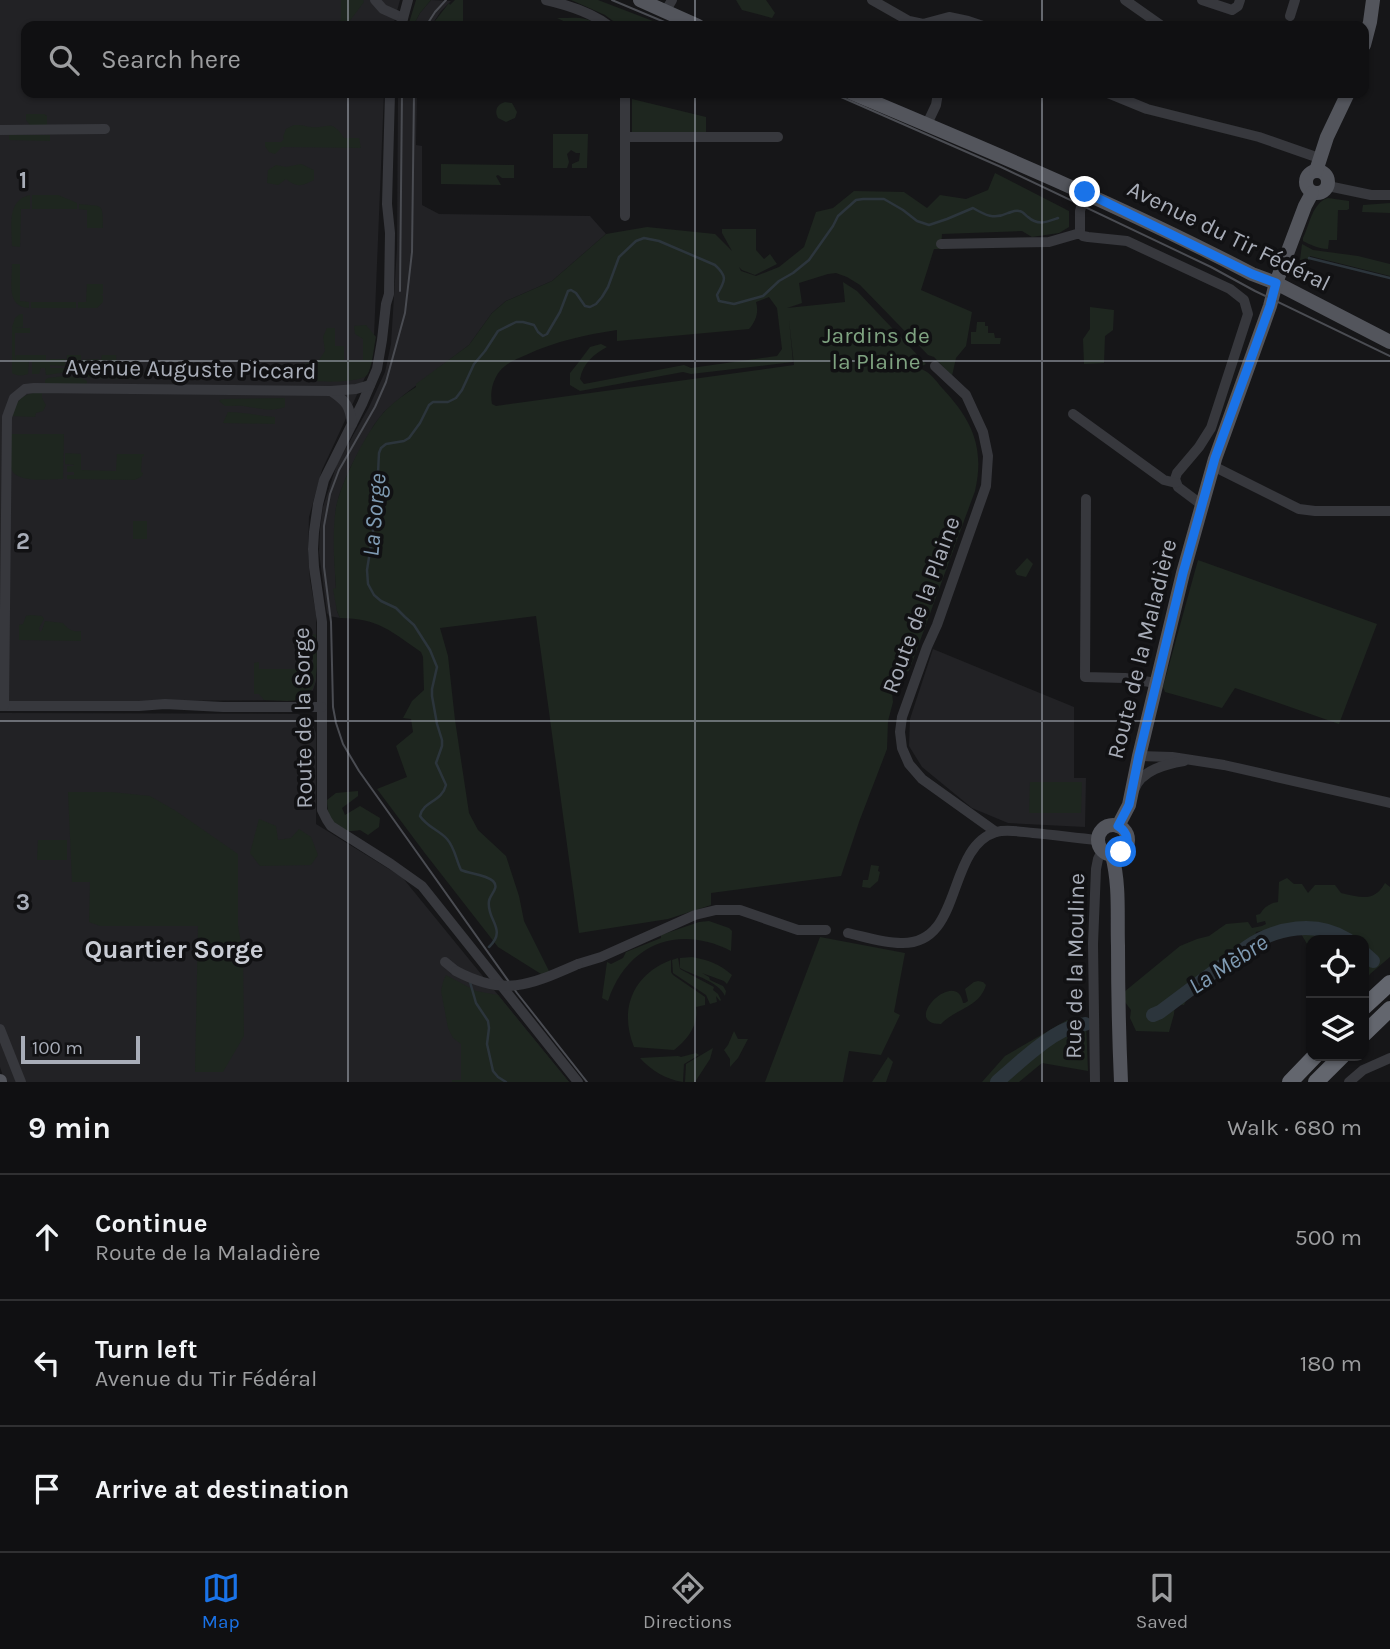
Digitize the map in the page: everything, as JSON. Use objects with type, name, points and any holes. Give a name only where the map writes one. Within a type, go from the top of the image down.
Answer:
[{"type":"highway","points":[[1369,1002],[1390,983]]},
{"type":"highway","points":[[1369,1029],[1390,1009]]},
{"type":"highway","points":[[1290,1082],[1310,1061]]},
{"type":"highway","points":[[1316,1082],[1337,1061]]},
{"type":"main road","points":[[640,0],[669,6],[691,21]]},
{"type":"main road","points":[[1369,26],[1373,0]]},
{"type":"main road","name":"Avenue du Tir Fédéral","points":[[864,98],[1085,192],[1252,274],[1276,283],[1390,342]]},
{"type":"main road","points":[[1312,192],[1321,193],[1328,186],[1328,179],[1318,165],[1327,136],[1346,98]]},
{"type":"main road","name":"Route de la Maladière","points":[[1118,826],[1129,805],[1183,573],[1213,466],[1276,283],[1312,192],[1307,187],[1306,180],[1318,165]]},
{"type":"main road","points":[[1104,848],[1124,850],[1127,843],[1125,832],[1118,826],[1109,825],[1100,832],[1104,848],[1118,889],[1121,1082]]},
{"type":"street","points":[[375,0],[401,21]]},
{"type":"street","points":[[402,21],[408,0]]},
{"type":"street","points":[[546,0],[577,9],[600,21]]},
{"type":"street","points":[[872,0],[909,21]]},
{"type":"street","points":[[1125,0],[1156,21]]},
{"type":"street","points":[[1202,0],[1232,10],[1238,6],[1240,0]]},
{"type":"street","points":[[1290,16],[1295,0]]},
{"type":"street","points":[[939,21],[948,18],[968,21]]},
{"type":"street","name":"Route de la Sorge","points":[[390,98],[387,220],[383,243],[383,291],[386,304],[377,369],[324,480],[314,531],[314,567],[322,622],[322,810],[331,826],[422,886],[578,1082]]},
{"type":"street","points":[[625,98],[625,216]]},
{"type":"street","points":[[927,124],[937,98]]},
{"type":"street","points":[[1120,98],[1147,109],[1259,137],[1318,165]]},
{"type":"street","points":[[0,130],[105,129]]},
{"type":"street","points":[[625,137],[778,137]]},
{"type":"street","points":[[1328,186],[1371,195],[1390,195]]},
{"type":"street","points":[[1080,233],[1079,216],[1085,192]]},
{"type":"street","points":[[941,244],[1049,242],[1080,233]]},
{"type":"street","points":[[1080,233],[1088,237],[1127,241],[1230,289],[1247,305],[1246,323],[1207,435],[1177,473],[1178,487],[1202,505]]},
{"type":"street","name":"Route de la Plaine","points":[[935,366],[966,395],[983,432],[988,456],[986,486],[902,717],[902,748],[909,764],[922,779],[996,832]]},
{"type":"street","name":"Avenue Auguste Piccard","points":[[2,706],[7,417],[14,398],[25,389],[43,388],[331,391],[370,385]]},
{"type":"street","points":[[331,391],[348,406],[352,424]]},
{"type":"street","points":[[1073,415],[1164,480],[1176,483]]},
{"type":"street","points":[[1213,466],[1299,509],[1390,511]]},
{"type":"street","points":[[1086,499],[1085,677],[1125,678],[1156,683]]},
{"type":"street","points":[[2,706],[165,704],[322,707]]},
{"type":"street","points":[[1146,725],[1147,739],[1152,747],[1172,757]]},
{"type":"street","points":[[1139,755],[1224,765],[1390,803]]},
{"type":"street","points":[[1129,805],[1136,783],[1150,771],[1190,760]]},
{"type":"street","points":[[848,933],[902,943],[915,942],[925,937],[936,928],[944,915],[969,854],[982,839],[996,832],[1015,831],[1104,848]]},
{"type":"street","name":"Rue de la Mouline","points":[[1095,1082],[1093,944],[1096,869],[1104,848]]},
{"type":"street","points":[[445,962],[456,971],[484,983],[524,985],[601,957],[695,915],[716,910],[740,911],[796,929],[826,930]]},
{"type":"street","points":[[0,1029],[21,1082]]},
{"type":"street","points":[[1349,1082],[1363,1070],[1390,1058]]},
{"type":"shaded area","points":[[0,0],[400,0],[394,21],[21,21],[21,98],[384,98],[374,337],[368,371],[322,470],[309,517],[308,553],[316,614],[316,681],[313,690],[306,697],[297,700],[0,702]]},
{"type":"shaded area","points":[[431,0],[451,1],[434,21],[416,21]]},
{"type":"shaded area","points":[[398,98],[417,98],[416,145],[422,146],[422,205],[439,214],[590,216],[606,234],[552,281],[506,301],[492,313],[469,345],[405,394],[384,412],[374,425],[349,470],[336,508],[334,547],[337,611],[340,618],[327,613],[319,552],[323,507],[337,464],[385,372],[391,344],[397,248]]},
{"type":"shaded area","points":[[933,649],[1074,707],[1074,778],[1086,778],[1085,827],[1008,823],[972,808],[922,767],[909,746],[910,719]]},
{"type":"shaded area","points":[[0,713],[298,714],[305,717],[316,733],[316,824],[402,877],[569,1082],[5,1082],[0,1067]]},
{"type":"green space","points":[[341,0],[363,0],[350,21],[338,21],[341,20]]},
{"type":"green space","points":[[416,0],[431,0],[416,21],[410,21]]},
{"type":"green space","points":[[455,0],[463,0],[463,21],[435,21],[449,3],[450,5]]},
{"type":"green space","points":[[571,0],[598,0],[653,21],[613,21]]},
{"type":"green space","points":[[736,0],[766,0],[775,13],[772,18],[742,10]]},
{"type":"green space","points":[[557,18],[591,21],[563,21]]},
{"type":"green space","points":[[632,99],[706,117],[706,134],[632,133]]},
{"type":"green space","points":[[505,102],[512,103],[517,112],[515,118],[506,122],[498,118],[496,113],[498,106]]},
{"type":"green space","points":[[26,114],[44,114],[47,116],[47,126],[30,125]]},
{"type":"green space","points":[[299,125],[333,126],[344,138],[359,138],[361,148],[282,147],[275,154],[269,152],[265,142],[281,142],[286,129]]},
{"type":"green space","points":[[553,134],[588,134],[587,168],[572,168],[572,164],[579,161],[580,153],[571,150],[567,154],[567,168],[553,168]]},
{"type":"green space","points":[[9,135],[50,135],[50,141],[9,140]]},
{"type":"green space","points":[[301,164],[314,170],[314,180],[300,185],[286,179],[278,185],[267,183],[268,170],[276,165],[286,167]]},
{"type":"green space","points":[[441,164],[514,165],[514,178],[496,176],[501,185],[441,184]]},
{"type":"green space","name":"Jardins de la Plaine","points":[[995,173],[1069,211],[1069,227],[1059,233],[1032,237],[1022,231],[942,234],[941,249],[934,249],[921,290],[972,312],[966,346],[956,358],[952,376],[860,285],[847,277],[836,273],[828,274],[799,283],[802,303],[787,308],[845,302],[843,282],[857,291],[926,364],[918,368],[932,376],[962,412],[974,435],[977,448],[978,476],[975,491],[909,671],[890,674],[893,702],[888,721],[887,749],[841,876],[711,893],[711,905],[668,919],[579,933],[536,616],[440,628],[448,656],[469,813],[478,830],[506,856],[524,921],[550,973],[541,974],[498,947],[377,789],[407,777],[396,746],[413,732],[411,719],[403,718],[412,701],[424,690],[423,657],[421,652],[375,623],[340,618],[337,611],[333,589],[336,588],[336,507],[356,456],[386,410],[469,345],[492,313],[506,301],[552,281],[606,234],[647,227],[715,234],[732,251],[722,229],[756,229],[756,250],[764,259],[770,254],[777,264],[755,275],[739,267],[741,271],[756,276],[779,267],[804,247],[816,212],[833,208],[854,191],[904,192],[927,208],[940,195],[966,199],[988,190]],"holes":[[[769,297],[777,308],[782,349],[777,356],[691,368],[684,365],[584,384],[580,379],[581,373],[586,364],[607,347],[601,344],[590,347],[570,373],[570,385],[580,391],[683,372],[691,374],[793,362],[789,320],[794,365],[496,406],[492,404],[493,384],[502,369],[515,360],[548,346],[617,330],[617,341],[749,329],[756,316],[756,302]]]},
{"type":"green space","points":[[30,195],[30,209],[21,209],[20,247],[12,246],[11,223],[14,208],[17,202]]},
{"type":"green space","points":[[32,195],[58,195],[77,203],[77,209],[32,209]]},
{"type":"green space","points":[[1328,198],[1349,201],[1349,209],[1338,210],[1337,240],[1329,240],[1328,249],[1312,245],[1303,241],[1303,238],[1318,204]]},
{"type":"green space","points":[[1390,203],[1390,213],[1362,212],[1363,205]]},
{"type":"green space","points":[[79,204],[100,207],[103,228],[87,228],[87,210],[79,209]]},
{"type":"green space","points":[[1302,244],[1313,250],[1358,256],[1390,264],[1390,276],[1310,256],[1309,260],[1300,260]]},
{"type":"green space","points":[[12,264],[20,264],[20,301],[29,302],[29,308],[22,307],[14,298],[11,286]]},
{"type":"green space","points":[[87,284],[103,284],[103,302],[97,308],[78,308],[78,302],[86,302]]},
{"type":"green space","points":[[31,302],[76,302],[76,308],[31,308]]},
{"type":"green space","points":[[1090,307],[1114,310],[1113,330],[1105,336],[1104,363],[1084,364],[1083,339],[1090,329]]},
{"type":"green space","points":[[23,314],[23,327],[15,328],[30,328],[30,333],[15,333],[15,360],[16,355],[46,355],[46,361],[65,359],[65,366],[50,365],[50,368],[66,368],[67,355],[81,355],[81,360],[99,359],[99,367],[83,368],[99,368],[102,355],[116,355],[117,368],[136,368],[136,377],[92,378],[68,372],[46,375],[45,368],[41,368],[39,374],[32,374],[32,361],[29,361],[28,374],[12,373],[12,327],[15,318]]},
{"type":"green space","points":[[977,322],[985,322],[988,333],[994,333],[995,338],[1001,338],[1000,344],[971,344],[971,332],[976,332]]},
{"type":"green space","points":[[366,325],[376,337],[367,375],[356,380],[327,382],[302,377],[296,366],[319,360],[325,351],[323,337],[327,328],[335,328],[335,346],[344,346],[344,360],[363,360],[363,339],[355,334],[354,326]]},
{"type":"green space","points":[[48,378],[81,378],[87,381],[87,384],[45,384]]},
{"type":"green space","points":[[42,392],[46,405],[43,411],[36,413],[35,417],[11,416],[22,398]]},
{"type":"green space","points":[[285,398],[285,407],[271,410],[225,406],[219,401],[222,399]]},
{"type":"green space","points":[[228,412],[275,417],[275,424],[223,423]]},
{"type":"green space","points":[[11,434],[64,434],[63,479],[34,480],[14,473],[10,460]]},
{"type":"green space","points":[[65,453],[81,454],[81,470],[116,471],[117,454],[144,454],[143,473],[135,480],[67,479],[67,475],[74,475],[74,472],[67,472],[67,466],[74,465],[65,464]]},
{"type":"green space","points":[[133,521],[147,521],[147,539],[133,539]]},
{"type":"green space","points":[[1027,558],[1033,564],[1026,577],[1017,575],[1015,571]]},
{"type":"green space","points":[[1198,560],[1377,624],[1339,724],[1235,688],[1222,708],[1165,692],[1163,687]]},
{"type":"green space","points":[[30,615],[42,616],[44,619],[39,628],[40,632],[45,621],[63,623],[71,630],[81,631],[81,641],[19,640],[19,625]]},
{"type":"green space","points":[[313,634],[316,635],[315,682],[306,697],[294,701],[264,700],[259,694],[254,694],[254,663],[259,662],[259,669],[313,669]]},
{"type":"green space","points":[[1030,782],[1082,782],[1081,813],[1029,813]]},
{"type":"green space","points":[[358,791],[358,796],[342,808],[345,815],[360,806],[380,818],[379,827],[368,835],[360,830],[339,829],[334,826],[329,815],[327,800],[336,793]]},
{"type":"green space","points":[[68,792],[150,796],[238,854],[238,926],[243,953],[244,1036],[223,1072],[195,1072],[198,926],[100,926],[89,922],[90,882],[72,882]]},
{"type":"green space","points":[[259,819],[276,826],[278,840],[291,838],[299,829],[311,837],[318,855],[311,865],[260,866],[250,853]]},
{"type":"green space","points":[[38,840],[67,840],[67,860],[37,860]]},
{"type":"green space","points":[[871,865],[879,866],[878,881],[870,888],[862,887],[863,880],[868,880]]},
{"type":"green space","points":[[1287,878],[1294,884],[1302,884],[1308,893],[1315,885],[1335,885],[1341,893],[1360,897],[1376,894],[1385,883],[1390,887],[1390,957],[1369,976],[1369,935],[1306,935],[1306,942],[1297,927],[1279,927],[1256,932],[1254,944],[1246,949],[1248,958],[1236,958],[1207,979],[1208,985],[1187,998],[1184,1005],[1175,1004],[1169,1032],[1136,1031],[1130,1018],[1131,1010],[1122,998],[1124,992],[1180,946],[1209,936],[1226,924],[1248,922],[1252,928],[1266,924],[1265,921],[1257,923],[1256,915],[1272,903],[1278,902],[1279,882]]},
{"type":"green space","points":[[709,921],[732,931],[731,951],[692,939],[657,945],[641,953],[628,965],[608,1001],[602,998],[607,962],[611,964],[623,958],[626,952],[661,938],[661,935]]},
{"type":"green space","points":[[820,937],[905,953],[894,1012],[900,1015],[881,1055],[849,1051],[843,1082],[765,1082]]},
{"type":"green space","points":[[692,957],[714,963],[732,975],[727,984],[702,973],[723,986],[725,996],[717,986],[680,968],[680,958]]},
{"type":"green space","points":[[678,958],[680,969],[714,987],[713,990],[720,1001],[716,996],[717,1002],[710,1004],[706,995],[673,973],[672,960]]},
{"type":"green space","points":[[671,960],[673,975],[705,997],[705,1005],[696,1007],[696,1020],[691,1032],[674,1050],[634,1047],[628,1020],[632,995],[647,975]]},
{"type":"green space","points":[[446,975],[476,991],[498,995],[569,1082],[452,1082],[461,1080],[461,1044],[453,1038],[448,1028],[441,991]]},
{"type":"green space","points":[[978,981],[986,985],[973,1003],[941,1024],[930,1022],[926,1016],[928,1008],[942,993],[959,993],[965,1003],[968,1001],[965,989]]},
{"type":"green space","points":[[1084,1018],[1088,1071],[1042,1063],[1019,1082],[982,1082],[1005,1056],[1067,1020]]},
{"type":"green space","points":[[734,1031],[738,1039],[748,1039],[730,1067],[730,1059],[724,1050]]},
{"type":"green space","points":[[713,1048],[710,1059],[695,1082],[685,1082],[686,1064]]},
{"type":"green space","points":[[696,1053],[699,1055],[684,1064],[683,1082],[659,1074],[640,1058],[681,1057]]},
{"type":"green space","points":[[888,1057],[893,1062],[886,1082],[872,1082]]},
{"type":"waterway","name":"La Sorge","points":[[489,947],[497,935],[489,908],[495,884],[486,877],[461,870],[450,843],[420,816],[425,807],[441,795],[446,785],[436,763],[442,746],[432,696],[437,667],[414,625],[396,608],[374,595],[368,584],[367,570],[373,532],[372,496],[381,448],[409,438],[433,402],[448,402],[456,398],[474,364],[498,331],[516,322],[523,322],[534,325],[543,336],[547,334],[568,291],[571,290],[585,306],[596,304],[608,287],[619,257],[636,241],[644,238],[659,241],[715,265],[724,277],[717,295],[719,301],[734,304],[763,296],[809,260],[838,216],[856,200],[884,199],[917,221],[929,225],[973,208],[994,216],[1020,211],[1039,222],[1058,218]]},
{"type":"waterway","name":"La Sorge","points":[[1309,258],[1390,278]]},
{"type":"waterway","name":"La Mèbre","points":[[1153,1015],[1259,940],[1297,928],[1323,930],[1338,935]]},
{"type":"waterway","name":"La Mèbre","points":[[1369,957],[1373,961]]},
{"type":"waterway","name":"La Sorge","points":[[470,982],[476,1003],[488,1021],[487,1044],[493,1071],[506,1082]]},
{"type":"waterway","name":"La Mèbre","points":[[997,1082],[1060,1032],[1085,1024]]},
{"type":"tram line","points":[[429,21],[446,0]]},
{"type":"tram line","points":[[612,0],[662,21]]},
{"type":"tram line","points":[[400,291],[402,98]]},
{"type":"tram line","points":[[414,98],[412,252],[405,313],[386,382],[339,470],[330,494],[324,526],[324,567],[331,622],[333,707],[343,744],[359,771],[517,993],[587,1082]]},
{"type":"tram line","points":[[843,98],[1001,167],[1390,356]]},
{"type":"district","name":"Quartier Sorge","points":[[174,949]]},
{"type":"route","points":[[1085,192],[1252,274],[1276,283],[1215,458],[1183,573],[1129,805],[1118,826],[1127,835],[1126,846],[1121,852]]}]
